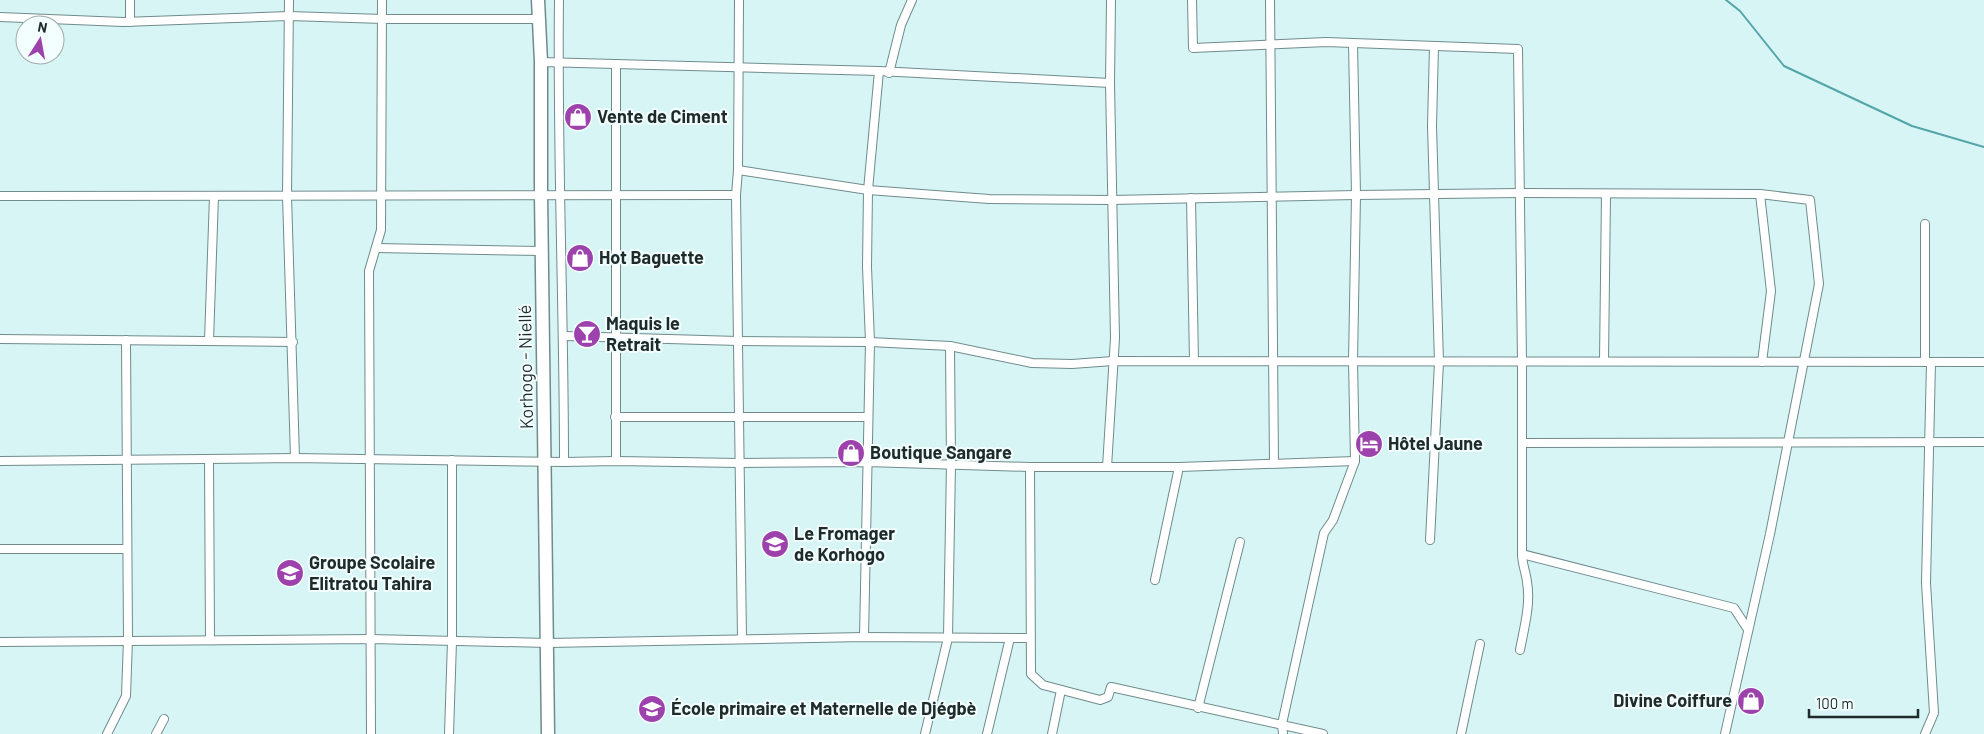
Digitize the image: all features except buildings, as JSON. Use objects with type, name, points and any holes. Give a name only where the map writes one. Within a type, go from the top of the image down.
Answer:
[{"type":"main road","name":"Korhogo - Niellé","points":[[538,0],[541,62],[548,734]]},
{"type":"street","points":[[130,0],[130,22]]},
{"type":"street","points":[[290,0],[287,196],[293,342],[295,458]]},
{"type":"street","points":[[371,734],[369,271],[381,230],[382,0]]},
{"type":"street","points":[[559,0],[558,63],[564,336],[564,462]]},
{"type":"street","points":[[739,0],[738,170],[736,195],[742,639]]},
{"type":"street","points":[[889,73],[901,25],[912,0]]},
{"type":"street","points":[[1107,467],[1115,338],[1110,83],[1111,0]]},
{"type":"street","points":[[1192,0],[1193,48],[1326,42],[1518,50],[1522,361],[1522,568],[1527,581],[1528,607],[1520,650]]},
{"type":"street","points":[[1270,0],[1274,463]]},
{"type":"street","points":[[0,17],[130,22],[289,16],[383,19],[538,19]]},
{"type":"street","points":[[1283,734],[1282,724],[1324,533],[1333,520],[1355,461],[1353,361],[1356,195],[1353,43]]},
{"type":"street","points":[[1430,540],[1439,362],[1432,126],[1434,46]]},
{"type":"street","points":[[541,62],[879,71],[1110,83]]},
{"type":"street","points":[[616,64],[614,195],[616,461]]},
{"type":"street","points":[[864,637],[870,342],[867,267],[868,190],[879,71]]},
{"type":"street","points":[[738,170],[868,190],[989,199],[1112,200],[1519,193],[1760,194],[1810,200],[1820,284],[1770,534],[1724,734]]},
{"type":"street","points":[[1604,361],[1606,194]]},
{"type":"street","points":[[1760,194],[1771,291],[1762,362]]},
{"type":"street","points":[[0,196],[736,195]]},
{"type":"street","points":[[209,341],[214,196]]},
{"type":"street","points":[[1191,198],[1194,361]]},
{"type":"street","points":[[1925,224],[1930,441],[1926,583],[1934,713],[1925,734]]},
{"type":"street","points":[[376,248],[542,251]]},
{"type":"street","points":[[564,336],[738,341],[870,342],[950,346],[1032,363],[1072,364],[1113,361],[1984,362]]},
{"type":"street","points":[[0,339],[293,342]]},
{"type":"street","points":[[106,734],[126,696],[128,639],[126,340]]},
{"type":"street","points":[[925,734],[948,638],[950,346]]},
{"type":"street","points":[[616,417],[868,417]]},
{"type":"street","points":[[1522,443],[1984,442]]},
{"type":"street","points":[[0,461],[295,458],[564,462],[867,462],[1030,467],[1179,467],[1355,461]]},
{"type":"street","points":[[209,460],[210,639]]},
{"type":"street","points":[[448,734],[452,641],[452,460]]},
{"type":"street","points":[[1030,467],[1031,674],[1044,685],[1100,700],[1108,697],[1110,687],[1198,708],[1323,734]]},
{"type":"street","points":[[1155,580],[1179,467]]},
{"type":"street","points":[[1198,708],[1240,542]]},
{"type":"street","points":[[0,549],[127,548]]},
{"type":"street","points":[[1522,554],[1734,608],[1747,628]]},
{"type":"street","points":[[0,642],[128,639],[372,639],[548,643],[864,637],[1030,638]]},
{"type":"street","points":[[987,734],[1010,638]]},
{"type":"street","points":[[1461,734],[1480,644]]},
{"type":"street","points":[[1052,734],[1061,690]]},
{"type":"street","points":[[156,734],[164,719]]},
{"type":"waterway","points":[[1726,0],[1740,11],[1784,66],[1912,126],[1984,147]]},
{"type":"place","name":"Vente de Ciment","points":[[578,117]]},
{"type":"place","name":"Hot Baguette","points":[[580,258]]},
{"type":"place","name":"Maquis le Retrait","points":[[587,334]]},
{"type":"place","name":"Hôtel Jaune","points":[[1369,444]]},
{"type":"place","name":"Boutique Sangare","points":[[851,453]]},
{"type":"place","name":"Le Fromager de Korhogo","points":[[775,544]]},
{"type":"place","name":"Groupe Scolaire Elitratou Tahira","points":[[290,573]]},
{"type":"place","name":"Divine Coiffure","points":[[1751,701]]},
{"type":"place","name":"École primaire et Maternelle de Djégbè","points":[[652,709]]}]
